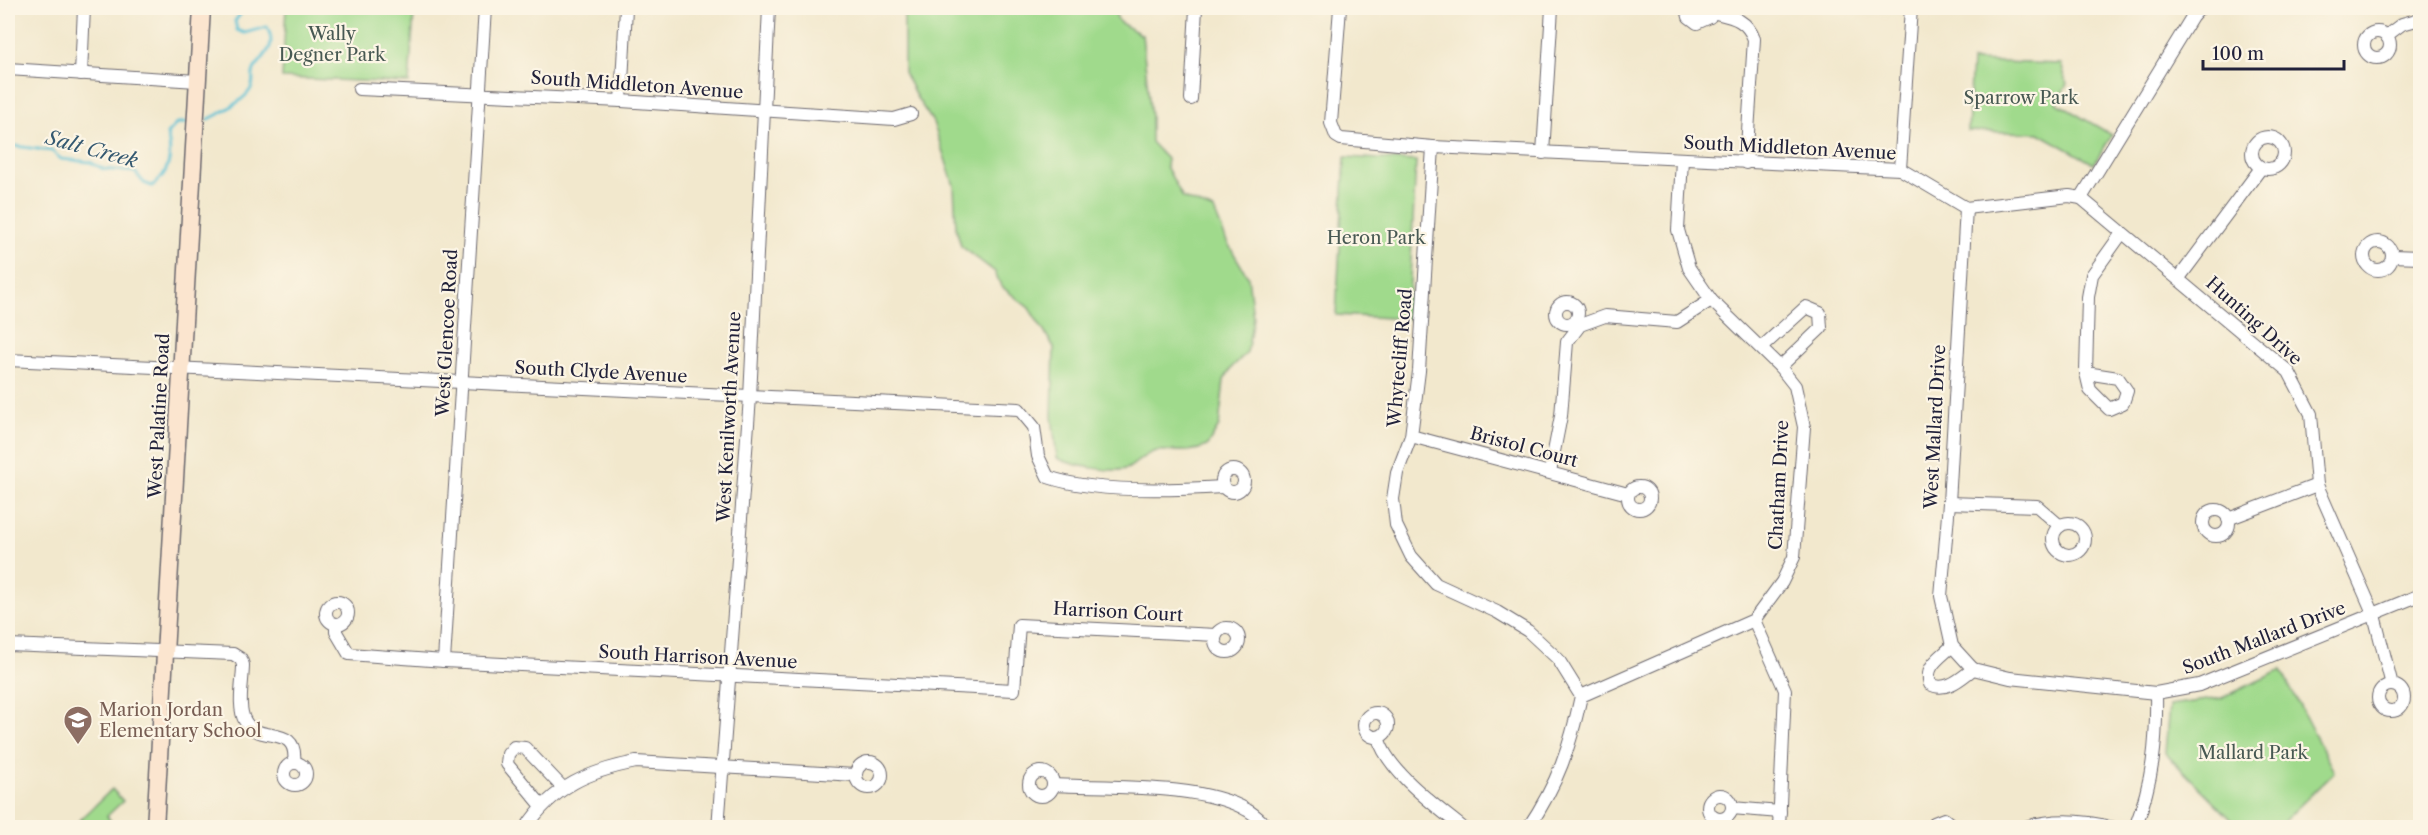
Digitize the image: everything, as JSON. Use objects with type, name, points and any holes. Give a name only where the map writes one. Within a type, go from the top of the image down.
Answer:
[{"type":"main road","name":"West Palatine Road","points":[[155,828],[202,8]]},
{"type":"street","points":[[81,74],[84,8]]},
{"type":"street","name":"West Glencoe Road","points":[[444,661],[463,383],[484,8]]},
{"type":"street","points":[[621,101],[626,8]]},
{"type":"street","name":"West Kenilworth Avenue","points":[[718,828],[750,397],[769,8]]},
{"type":"street","name":"South Middleton Avenue","points":[[1340,8],[1331,123],[1336,136],[1347,141],[1543,153],[1900,169],[1966,208]]},
{"type":"street","points":[[1543,153],[1552,8]]},
{"type":"street","points":[[1687,8],[1689,17],[1697,23],[1706,21],[1712,10],[1741,20],[1750,28],[1754,39],[1746,163]]},
{"type":"street","points":[[1900,169],[1911,8]]},
{"type":"street","points":[[1966,208],[2069,196],[2081,198],[2192,17],[2200,8]]},
{"type":"street","points":[[1191,99],[1196,9]]},
{"type":"street","points":[[2386,36],[2402,24],[2421,19]]},
{"type":"street","points":[[8,69],[197,81]]},
{"type":"street","name":"South Middleton Avenue","points":[[359,89],[480,93],[894,119],[911,114]]},
{"type":"street","name":"Whytecliff Road","points":[[1433,147],[1419,371],[1411,436],[1397,473],[1393,499],[1396,525],[1411,556],[1436,584],[1497,612],[1528,631],[1558,659],[1581,696]]},
{"type":"street","name":"Chatham Drive","points":[[1581,696],[1754,620],[1782,582],[1794,557],[1804,427],[1795,386],[1780,367],[1711,300],[1689,268],[1678,230],[1682,160]]},
{"type":"street","points":[[2179,278],[2261,168]]},
{"type":"street","name":"Hunting Drive","points":[[2081,198],[2289,372],[2311,414],[2317,485],[2374,615],[2392,685]]},
{"type":"street","name":"West Mallard Drive","points":[[1966,208],[1949,503],[1941,596],[1952,646],[1973,669]]},
{"type":"street","points":[[2086,373],[2088,297],[2092,275],[2122,233]]},
{"type":"street","points":[[2392,256],[2421,257]]},
{"type":"street","points":[[1550,472],[1561,416],[1567,342],[1577,323],[1605,316],[1677,322],[1711,300]]},
{"type":"street","points":[[1761,348],[1806,307],[1813,308],[1820,313],[1821,328],[1780,367]]},
{"type":"street","name":"South Clyde Avenue","points":[[8,360],[1019,409],[1034,427],[1038,456],[1048,477],[1071,485],[1190,489],[1223,487]]},
{"type":"street","name":"Bristol Court","points":[[1411,436],[1628,494]]},
{"type":"street","points":[[2228,519],[2317,485]]},
{"type":"street","points":[[1949,503],[2037,506],[2060,526]]},
{"type":"street","name":"South Mallard Drive","points":[[1973,669],[2010,678],[2156,693],[2199,685],[2421,596]]},
{"type":"street","points":[[1754,620],[1785,690],[1779,828]]},
{"type":"street","name":"South Harrison Avenue","points":[[336,624],[336,632],[349,654],[730,677],[1014,690],[1020,625]]},
{"type":"street","name":"Harrison Court","points":[[1020,625],[1216,635]]},
{"type":"street","points":[[8,645],[233,654],[241,659],[243,665],[244,720],[252,730],[279,735],[290,741],[295,754],[294,763]]},
{"type":"street","points":[[1952,646],[1930,667],[1928,676],[1930,684],[1937,688],[1947,687],[1973,669]]},
{"type":"street","points":[[2135,828],[2148,794],[2157,742],[2156,693]]},
{"type":"street","points":[[1528,828],[1548,797],[1571,745],[1581,696]]},
{"type":"street","points":[[1378,737],[1382,751],[1427,799],[1463,828]]},
{"type":"street","points":[[542,806],[507,764],[508,754],[514,747],[525,748],[563,788]]},
{"type":"street","points":[[526,828],[542,806],[576,779],[601,768],[636,762],[855,775]]},
{"type":"street","points":[[1054,786],[1182,791],[1223,800],[1247,810],[1269,828]]},
{"type":"street","points":[[1732,808],[1780,812]]},
{"type":"street","points":[[1931,828],[1934,823],[1944,819],[1955,828]]},
{"type":"street","points":[[2022,828],[2043,821],[2092,822],[2114,828]]},
{"type":"green space","name":"Wally Degner Park","points":[[286,8],[414,12],[409,83],[282,78]]},
{"type":"green space","points":[[904,8],[1113,8],[1119,22],[1142,35],[1151,117],[1151,142],[1167,159],[1166,166],[1183,198],[1214,210],[1227,242],[1248,277],[1253,317],[1247,353],[1232,367],[1224,380],[1219,426],[1207,446],[1188,451],[1153,452],[1130,467],[1115,470],[1082,466],[1057,458],[1052,416],[1054,347],[1029,308],[1001,286],[995,272],[961,246],[956,228],[954,186],[933,122],[904,72]]},
{"type":"green space","name":"Sparrow Park","points":[[1972,61],[2061,64],[2067,84],[2057,103],[2112,135],[2094,164],[2039,133],[1968,131]]},
{"type":"green space","name":"Heron Park","points":[[1345,157],[1416,161],[1408,319],[1336,315]]},
{"type":"green space","name":"Mallard Park","points":[[2281,670],[2334,772],[2278,827],[2239,827],[2165,753],[2169,705],[2222,698]]},
{"type":"green space","points":[[112,789],[123,801],[107,816],[115,827],[82,827],[77,823]]},
{"type":"waterway","name":"Salt Creek","points":[[209,119],[246,96],[253,83],[254,70],[269,49],[271,40],[267,27],[245,33],[237,30],[235,21],[245,8]]},
{"type":"waterway","name":"Salt Creek","points":[[8,145],[52,151],[61,159],[90,162],[103,169],[135,172],[144,183],[152,186],[163,175],[168,163],[170,149],[167,134],[177,123],[189,123]]},
{"type":"place","name":"Marion Jordan Elementary School","points":[[78,746]]}]
